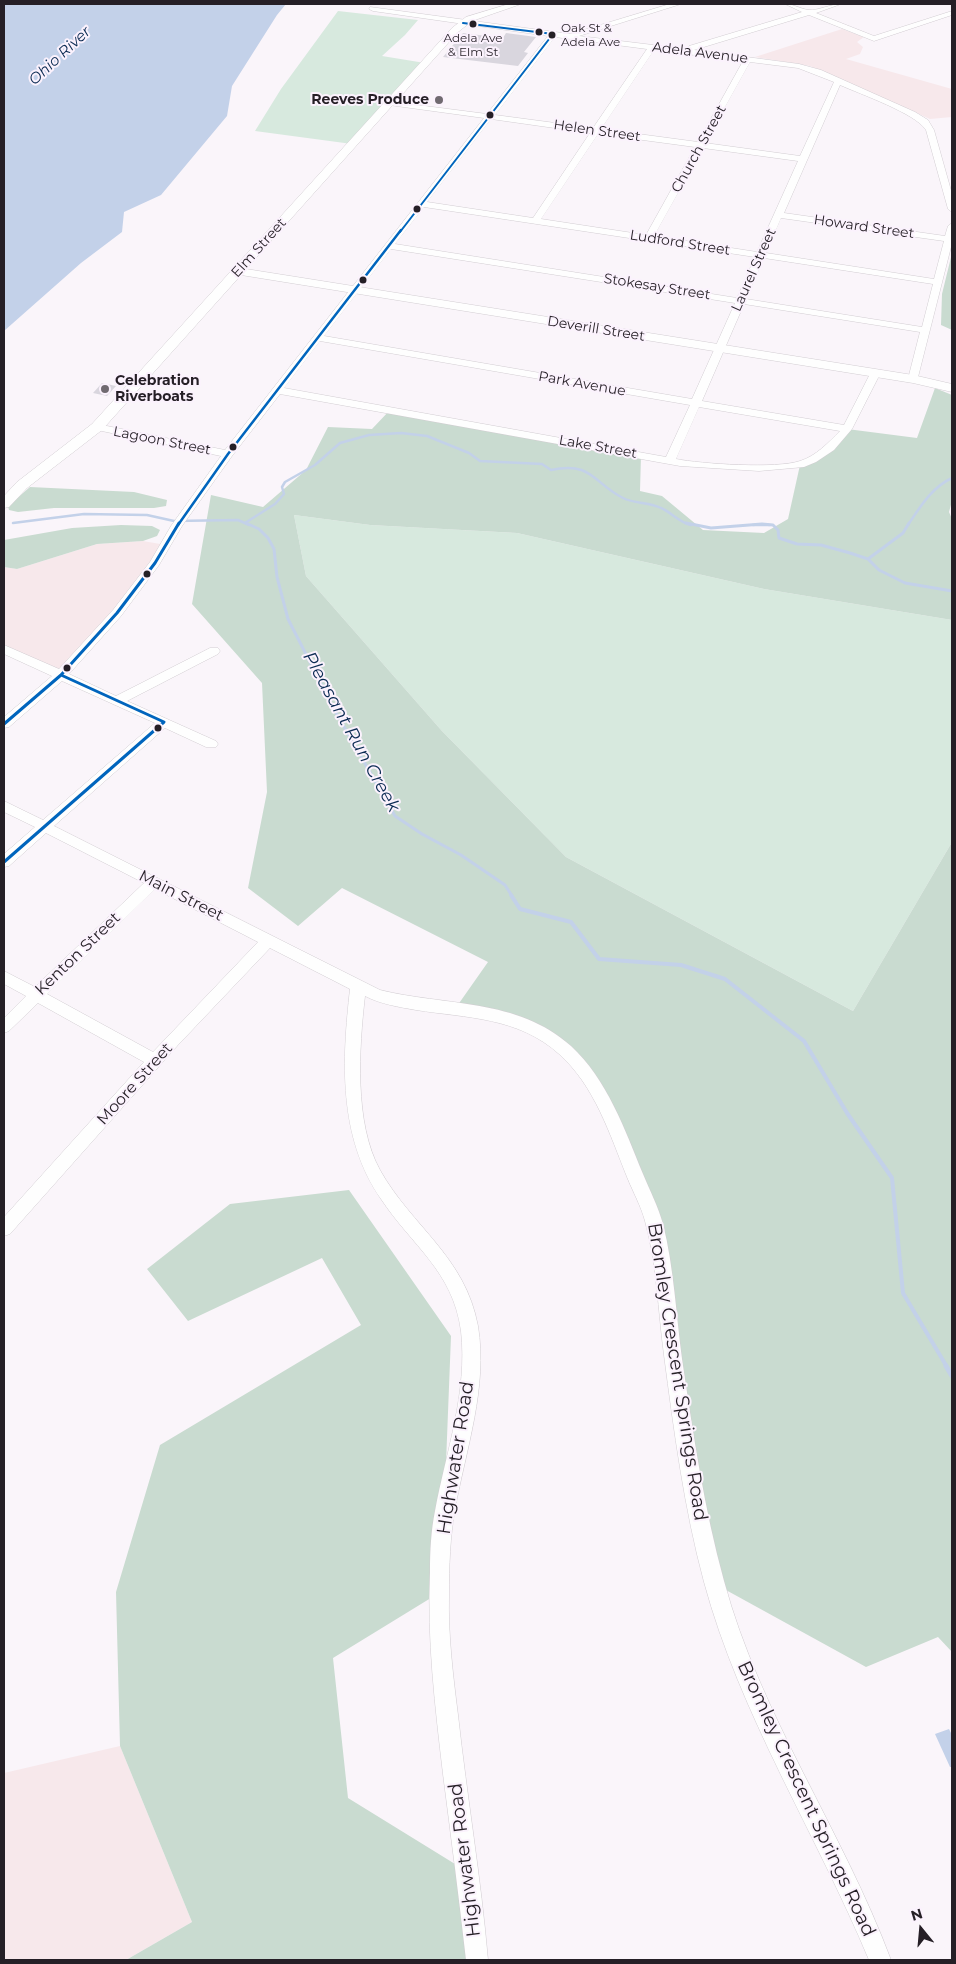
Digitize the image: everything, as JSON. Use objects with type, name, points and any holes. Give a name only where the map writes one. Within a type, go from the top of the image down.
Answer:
[{"type":"main road","name":"Elm Street","points":[[4,504],[22,485],[97,427],[463,22],[517,4]]},
{"type":"main road","name":"Deverill Street","points":[[239,271],[912,379],[952,388]]},
{"type":"street","name":"Adela Avenue","points":[[381,4],[373,9],[799,66],[839,81],[912,114],[925,122],[930,130],[952,209]]},
{"type":"street","points":[[570,36],[677,4]]},
{"type":"street","points":[[788,4],[874,39],[952,14]]},
{"type":"street","points":[[688,51],[692,48],[838,4]]},
{"type":"street","points":[[4,724],[62,675],[128,599],[228,454],[553,34]]},
{"type":"street","points":[[535,221],[652,47]]},
{"type":"street","name":"Church Street","points":[[649,238],[748,59]]},
{"type":"street","name":"Laurel Street","points":[[670,460],[836,84],[839,81]]},
{"type":"street","name":"Helen Street","points":[[389,103],[804,159]]},
{"type":"street","name":"Ludford Street","points":[[422,204],[938,282]]},
{"type":"street","name":"Howard Street","points":[[778,215],[949,239]]},
{"type":"street","points":[[912,379],[952,226]]},
{"type":"street","name":"Stokesay Street","points":[[390,246],[925,330]]},
{"type":"street","name":"Park Avenue","points":[[318,338],[847,429]]},
{"type":"street","name":"Lake Street","points":[[277,390],[698,465],[759,468],[800,465],[812,460],[830,448],[847,429],[875,374]]},
{"type":"street","name":"Lagoon Street","points":[[97,427],[228,454]]},
{"type":"street","points":[[4,649],[211,744]]},
{"type":"street","points":[[116,701],[214,651]]},
{"type":"street","points":[[4,862],[164,722]]},
{"type":"street","name":"Main Street","points":[[4,806],[358,986]]},
{"type":"street","name":"Kenton Street","points":[[4,1027],[154,882]]},
{"type":"street","name":"Moore Street","points":[[4,1229],[269,940]]},
{"type":"street","points":[[4,977],[156,1062]]},
{"type":"street","name":"Highwater Road","points":[[358,986],[354,1051],[356,1108],[360,1140],[368,1164],[386,1192],[427,1246],[440,1259],[455,1284],[464,1308],[470,1336],[470,1384],[444,1514],[439,1593],[442,1669],[468,1872],[477,1960]]},
{"type":"street","name":"Bromley Crescent Springs Road","points":[[358,986],[376,995],[408,1004],[480,1012],[516,1019],[539,1029],[563,1048],[577,1062],[596,1089],[629,1160],[655,1226],[666,1289],[668,1322],[690,1478],[715,1584],[746,1675],[862,1914],[880,1960]]},
{"type":"shaded area","points":[[842,29],[864,37],[857,42],[863,47],[860,54],[846,59],[952,89],[952,117],[930,119],[810,66],[755,57]]},
{"type":"shaded area","points":[[143,541],[166,545],[61,675],[4,649],[4,567],[17,569],[97,544]]},
{"type":"shaded area","points":[[120,1746],[192,1922],[126,1960],[4,1960],[4,1773]]},
{"type":"green space","points":[[338,11],[418,20],[382,56],[425,63],[352,144],[255,131],[281,89]]},
{"type":"green space","points":[[952,253],[952,330],[941,325],[942,294]]},
{"type":"green space","points":[[935,388],[952,395],[952,501],[949,512],[952,519],[952,620],[764,589],[517,533],[370,525],[294,515],[306,576],[442,731],[566,857],[853,1011],[952,842],[952,1652],[938,1637],[866,1667],[715,1584],[655,1226],[596,1089],[563,1047],[516,1019],[455,1009],[488,962],[342,888],[298,926],[248,888],[267,792],[262,683],[192,604],[211,495],[263,507],[306,470],[328,427],[372,429],[390,410],[641,455],[640,491],[662,496],[703,530],[764,533],[788,519],[800,465],[806,463],[847,429],[917,438]]},
{"type":"green space","points":[[30,487],[134,492],[167,500],[166,506],[154,508],[54,508],[18,512],[9,510],[8,506]]},
{"type":"green space","points":[[294,515],[370,525],[517,533],[764,589],[952,620],[952,842],[853,1011],[566,857],[442,731],[306,576]]},
{"type":"green space","points":[[121,525],[152,526],[160,530],[157,536],[143,541],[97,544],[17,569],[4,567],[4,540],[72,528]]},
{"type":"green space","points":[[349,1190],[451,1336],[439,1593],[333,1658],[348,1798],[468,1872],[477,1960],[126,1960],[192,1922],[120,1746],[116,1592],[160,1445],[361,1325],[322,1258],[188,1321],[147,1269],[230,1204]]},
{"type":"water","name":"Ohio River","points":[[4,4],[286,4],[232,86],[227,116],[161,195],[124,212],[122,232],[81,263],[4,331]]},
{"type":"water","points":[[949,1729],[952,1735],[952,1767],[950,1767],[935,1734]]},
{"type":"building","points":[[463,33],[503,38],[506,33],[536,37],[524,52],[528,53],[518,66],[443,57]]},
{"type":"building","name":"Celebration Riverboats","points":[[102,383],[116,386],[107,396],[93,393]]},
{"type":"waterway","points":[[245,523],[275,504],[284,494],[282,487],[285,482],[315,465],[340,443],[369,435],[401,433],[427,436],[469,453],[480,461],[542,464],[551,470],[575,468],[591,475],[623,498],[656,506],[691,525]]},
{"type":"waterway","points":[[908,525],[932,492],[952,478]]},
{"type":"waterway","name":"Pleasant Run Creek","points":[[13,523],[84,514],[147,515],[174,521],[238,520],[249,525]]},
{"type":"waterway","name":"Pleasant Run Creek","points":[[246,523],[259,529],[268,538],[274,549],[277,577],[288,619],[335,711],[395,816],[422,834],[461,855],[505,885],[512,896]]},
{"type":"waterway","points":[[686,523],[711,528],[762,524],[773,525],[778,530],[779,538],[797,544],[821,545],[868,559]]},
{"type":"waterway","points":[[868,559],[903,533],[909,523]]},
{"type":"waterway","points":[[753,525],[770,525]]},
{"type":"waterway","points":[[868,559],[879,570],[905,583],[952,591]]},
{"type":"waterway","name":"Pleasant Run Creek","points":[[511,895],[520,909],[571,922],[599,959],[681,965],[725,979],[804,1041],[847,1113],[892,1178],[903,1293],[947,1367]]},
{"type":"waterway","name":"Pleasant Run Creek","points":[[946,1366],[952,1376]]},
{"type":"transit line","points":[[463,23],[553,34]]},
{"type":"transit line","points":[[4,724],[61,675],[117,613],[155,563],[177,526],[228,454],[553,34]]},
{"type":"transit line","points":[[4,862],[164,722],[61,675]]},
{"type":"place","name":"Adela Ave & Elm St","points":[[473,24]]},
{"type":"place","name":"Oak St & Adela Ave","points":[[552,35]]},
{"type":"place","name":"Reeves Produce","points":[[439,100]]},
{"type":"place","name":"Celebration Riverboats","points":[[105,389]]}]
